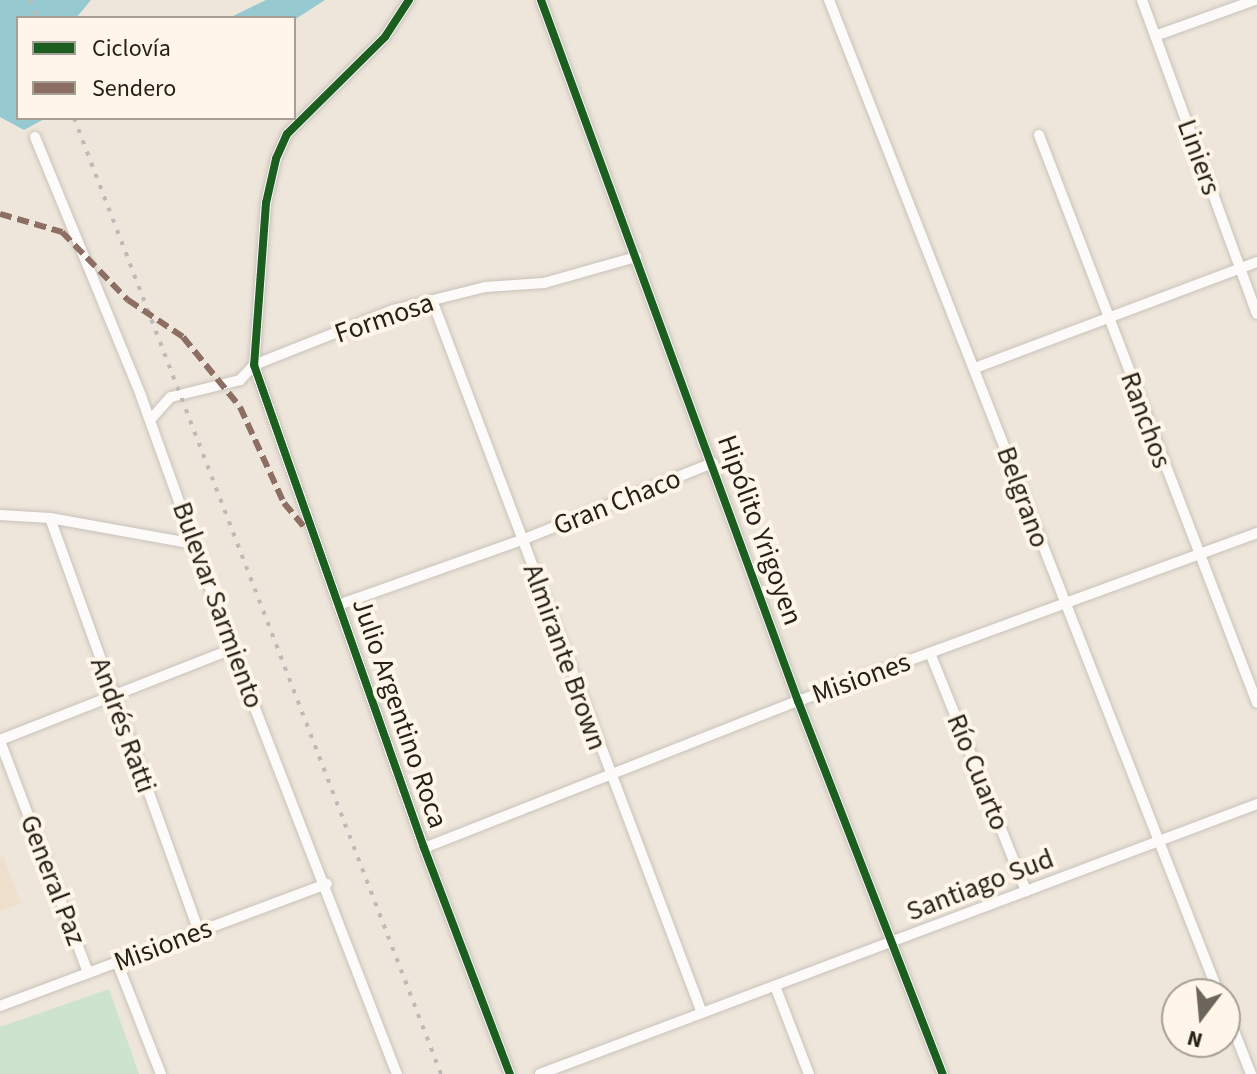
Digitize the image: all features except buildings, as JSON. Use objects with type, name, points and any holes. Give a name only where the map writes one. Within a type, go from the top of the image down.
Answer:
[{"type":"street","points":[[254,365],[266,203],[287,134],[385,37],[409,0]]},
{"type":"street","name":"Hipólito Yrigoyen","points":[[541,0],[798,701],[943,1074]]},
{"type":"street","name":"Belgrano","points":[[829,0],[975,368],[1063,604],[1213,978]]},
{"type":"street","name":"Liniers","points":[[1142,0],[1257,314]]},
{"type":"street","points":[[1155,36],[1255,0]]},
{"type":"street","name":"Ranchos","points":[[1039,135],[1196,555],[1257,703]]},
{"type":"street","name":"Bulevar Sarmiento","points":[[35,137],[150,420],[232,649],[327,884],[397,1074]]},
{"type":"street","name":"Formosa","points":[[150,420],[171,397],[240,380],[254,365],[393,310],[485,287],[544,283],[636,257]]},
{"type":"street","points":[[975,368],[1257,262]]},
{"type":"street","name":"Almirante Brown","points":[[432,300],[609,777],[702,1013]]},
{"type":"street","name":"Julio Argentino Roca","points":[[254,365],[424,848],[510,1074]]},
{"type":"street","name":"Gran Chaco","points":[[338,605],[522,540],[713,463]]},
{"type":"street","points":[[0,515],[50,518],[195,544]]},
{"type":"street","name":"Andrés Ratti","points":[[50,518],[111,696],[199,932]]},
{"type":"street","name":"Misiones","points":[[424,848],[798,701],[1257,533]]},
{"type":"street","points":[[0,740],[232,649]]},
{"type":"street","name":"Río Cuarto","points":[[930,653],[1026,891]]},
{"type":"street","name":"General Paz","points":[[0,740],[88,973]]},
{"type":"street","name":"Santiago Sud","points":[[540,1074],[1257,804]]},
{"type":"street","name":"Misiones","points":[[0,1006],[327,884]]},
{"type":"street","name":"General Paz","points":[[117,962],[161,1074]]},
{"type":"street","points":[[775,986],[809,1074]]},
{"type":"street","points":[[1241,1049],[1251,1074]]},
{"type":"shaded area","points":[[3,856],[21,904],[0,911],[0,857]]},
{"type":"green space","points":[[109,989],[139,1074],[0,1074],[0,1027]]},
{"type":"water","points":[[0,0],[91,0],[78,16],[16,16],[16,120],[42,120],[24,130],[0,117]]},
{"type":"water","points":[[266,0],[325,0],[296,19],[296,16],[233,16]]},
{"type":"railway","points":[[30,0],[36,16]]},
{"type":"railway","points":[[75,120],[441,1074]]},
{"type":"marked path","points":[[0,214],[62,232],[128,300],[183,337],[240,407],[284,503],[306,529]]},
{"type":"cycle path","points":[[409,0],[385,37],[287,134],[276,159],[266,203],[254,365],[424,848],[510,1074]]},
{"type":"cycle path","points":[[541,0],[798,701],[943,1074]]}]
